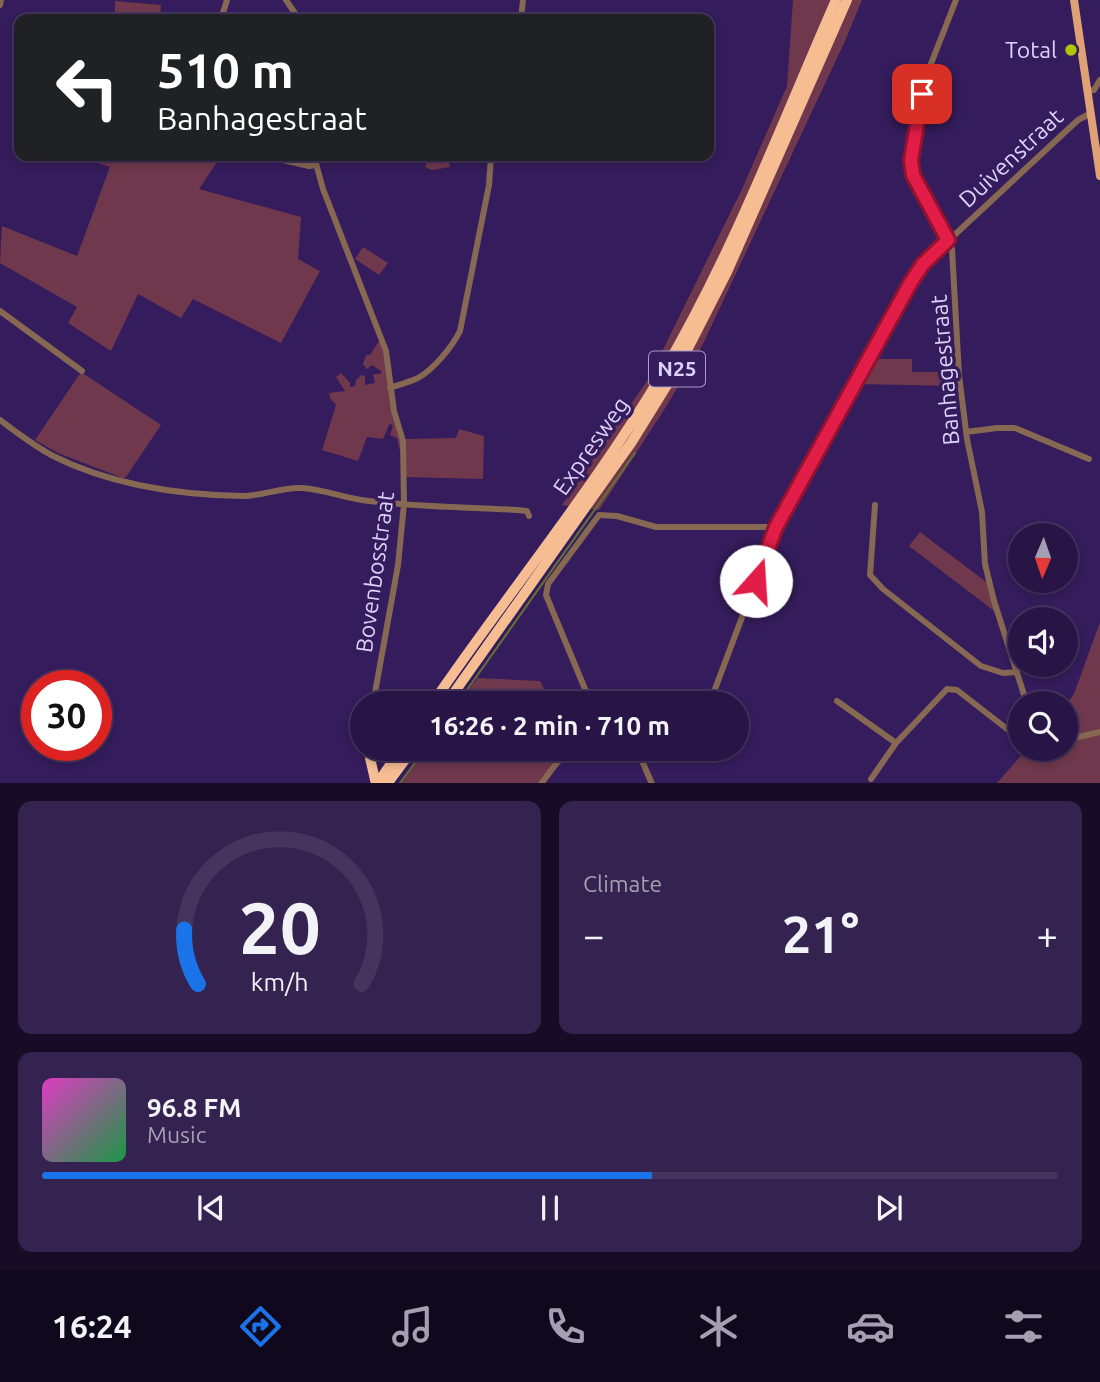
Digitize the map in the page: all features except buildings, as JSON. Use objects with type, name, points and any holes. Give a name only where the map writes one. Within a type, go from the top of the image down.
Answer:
[{"type":"highway","name":"Expresweg","points":[[441,691],[602,467],[662,373],[718,268],[836,0]]},
{"type":"highway","name":"Expresweg","points":[[455,691],[631,443],[680,364],[727,272],[847,0]]},
{"type":"highway","points":[[371,761],[377,783]]},
{"type":"highway","points":[[375,761],[380,767],[390,766]]},
{"type":"highway","points":[[377,783],[393,761]]},
{"type":"highway","points":[[388,783],[404,761]]},
{"type":"main road","points":[[1074,0],[1100,176]]},
{"type":"street","name":"Banhagestraat","points":[[956,0],[925,79],[911,160],[913,175],[951,249],[958,358],[966,432],[982,512],[985,564],[1008,644]]},
{"type":"street","points":[[1088,91],[1094,90],[1100,82]]},
{"type":"street","name":"Duivenstraat","points":[[713,691],[722,674],[776,527],[911,282],[923,264],[948,240],[1078,120],[1091,113]]},
{"type":"street","points":[[288,161],[315,165]]},
{"type":"street","name":"Bovenbosstraat","points":[[315,161],[386,351],[394,411],[402,441],[404,504],[398,565],[375,691]]},
{"type":"street","points":[[390,388],[416,379],[426,372],[454,342],[460,331],[489,185],[491,161]]},
{"type":"street","points":[[0,311],[82,371]]},
{"type":"street","points":[[0,420],[32,443],[69,463],[118,480],[157,489],[244,496],[300,488],[366,501],[517,510],[527,512],[529,516]]},
{"type":"street","points":[[966,432],[1015,428],[1089,459]]},
{"type":"street","points":[[876,505],[870,575],[883,589],[981,666],[1008,673]]},
{"type":"street","points":[[587,691],[546,595],[548,584],[599,515],[617,516],[656,527],[776,527]]},
{"type":"street","points":[[871,779],[896,743],[941,694],[952,688],[1008,730]]},
{"type":"street","points":[[838,701],[896,743]]},
{"type":"street","points":[[1078,737],[1100,732]]},
{"type":"street","points":[[541,783],[561,761]]},
{"type":"street","points":[[642,761],[652,783]]},
{"type":"shaded area","points":[[793,0],[862,0],[702,346],[664,410],[599,510],[562,505],[649,378],[742,189],[787,86]]},
{"type":"shaded area","points":[[115,1],[161,5],[160,14],[115,14]]},
{"type":"shaded area","points":[[92,161],[218,161],[199,189],[301,217],[298,259],[320,271],[281,343],[193,299],[181,318],[138,294],[111,351],[68,323],[77,307],[0,263],[2,226],[77,256],[110,167]]},
{"type":"shaded area","points":[[427,161],[448,161],[450,167],[432,170],[425,167]]},
{"type":"shaded area","points":[[363,247],[388,263],[379,275],[355,259]]},
{"type":"shaded area","points":[[381,338],[394,411],[404,439],[456,438],[459,429],[484,436],[483,479],[405,477],[403,452],[400,451],[397,438],[390,435],[393,426],[390,423],[383,439],[367,437],[358,461],[322,450],[336,405],[329,393],[345,391],[336,377],[341,373],[350,383],[350,387],[355,386],[361,375],[365,376],[365,385],[375,383],[373,374],[381,374],[381,371],[372,365],[367,369],[363,364],[366,355],[370,355]]},
{"type":"shaded area","points":[[872,359],[912,359],[912,372],[957,372],[958,386],[858,384]]},
{"type":"shaded area","points":[[81,372],[161,425],[126,477],[121,479],[58,453],[35,440]]},
{"type":"shaded area","points":[[920,532],[989,584],[998,614],[909,546]]},
{"type":"shaded area","points":[[1100,622],[1100,783],[997,783],[1016,761],[1078,761],[1078,691],[1075,691]]},
{"type":"shaded area","points":[[478,678],[540,681],[545,691],[468,691]]},
{"type":"shaded area","points":[[417,761],[561,761],[538,783],[402,783]]},
{"type":"waterway","points":[[466,691],[635,453]]},
{"type":"waterway","points":[[400,783],[416,761]]},
{"type":"place","name":"Total","points":[[1071,50]]},
{"type":"route","points":[[756,581],[776,527],[911,282],[923,264],[948,240],[913,175],[911,160],[922,94]]}]
